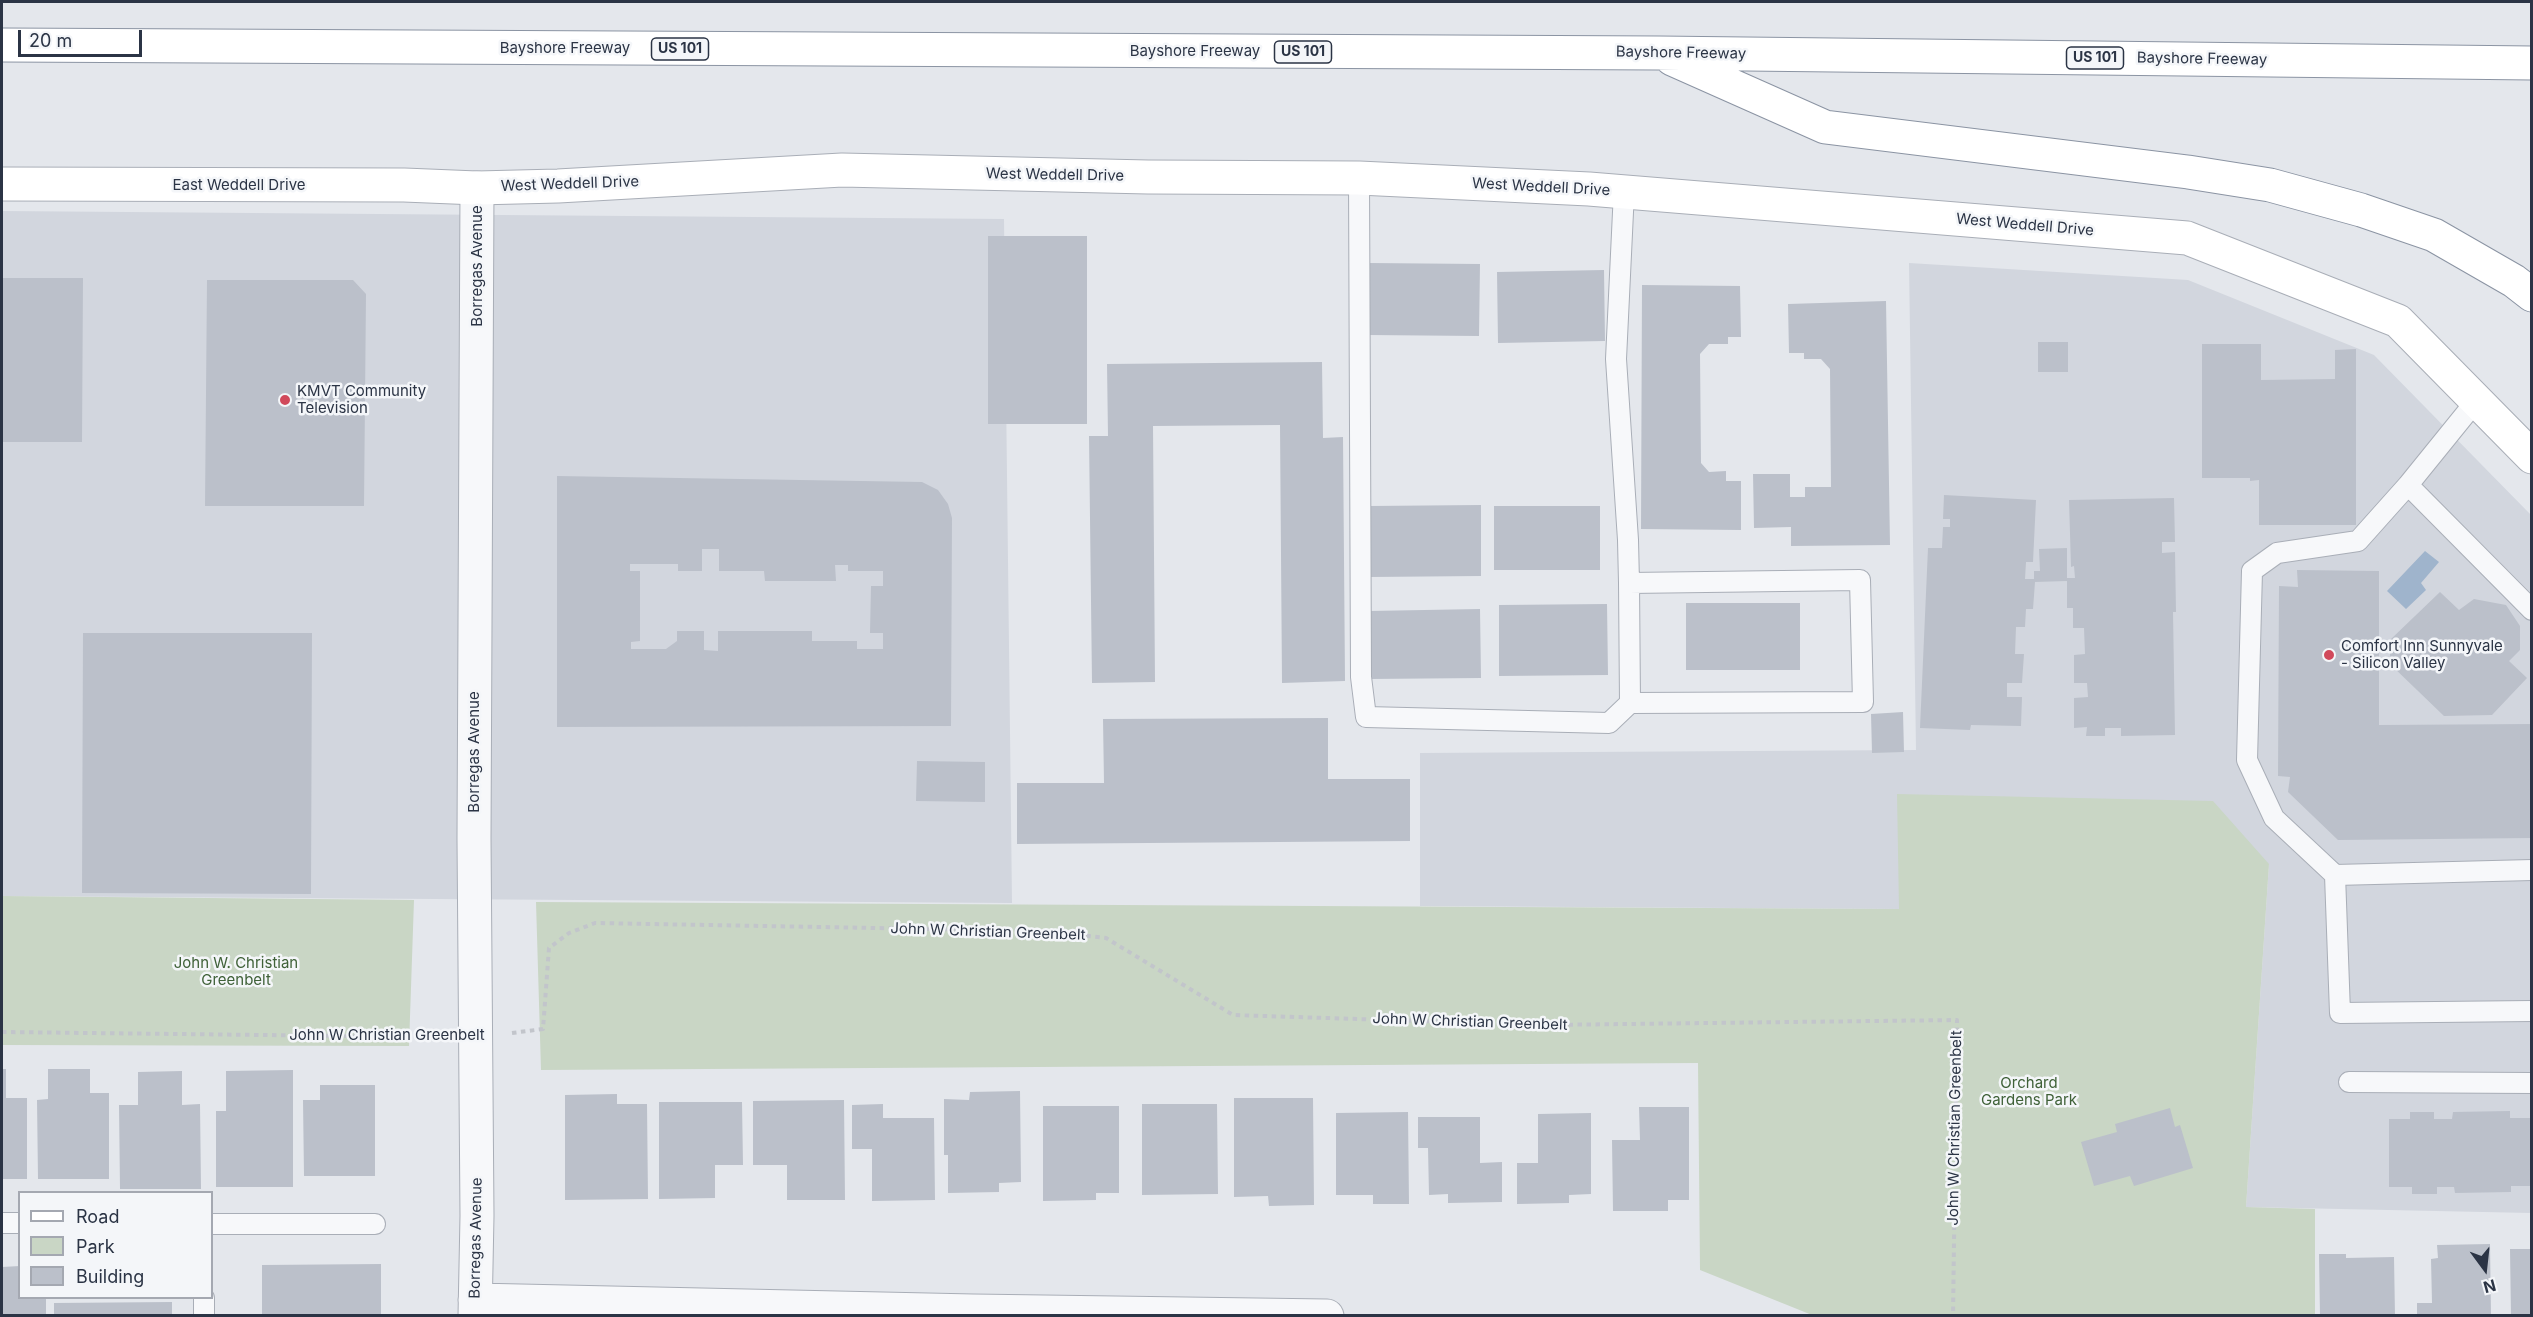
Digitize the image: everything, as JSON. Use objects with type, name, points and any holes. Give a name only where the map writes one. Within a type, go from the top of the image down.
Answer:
[{"type":"main road","name":"Bayshore Freeway","points":[[2,45],[1659,53],[2532,63]]},
{"type":"main road","points":[[1659,53],[1825,127],[2188,172],[2270,185],[2361,210],[2434,235],[2514,281],[2532,295]]},
{"type":"main road","name":"West Weddell Drive","points":[[477,188],[558,186],[842,170],[1148,177],[1359,178],[1624,191],[2187,238],[2398,321],[2532,457]]},
{"type":"main road","name":"East Weddell Drive","points":[[2,184],[404,185],[477,188]]},
{"type":"street","name":"Borregas Avenue","points":[[475,1308],[477,188]]},
{"type":"street","points":[[475,1308],[1327,1316]]},
{"type":"lane","points":[[1359,178],[1361,676],[1366,717],[1609,723],[1630,703],[1863,702],[1860,580],[1629,583]]},
{"type":"lane","points":[[1624,191],[1616,359],[1628,540],[1630,703]]},
{"type":"lane","points":[[2476,401],[2408,485],[2358,541],[2277,553],[2252,571],[2247,760],[2274,818],[2335,875],[2532,870]]},
{"type":"lane","points":[[2408,485],[2532,610]]},
{"type":"lane","points":[[2335,875],[2340,1013],[2532,1011]]},
{"type":"lane","points":[[2349,1082],[2532,1083]]},
{"type":"lane","points":[[2,1223],[18,1223]]},
{"type":"lane","points":[[213,1224],[375,1224]]},
{"type":"lane","points":[[204,1299],[204,1316]]},
{"type":"path","name":"John W Christian Greenbelt","points":[[2,1032],[476,1038],[543,1029],[549,948],[569,933],[595,923],[1045,931],[1106,938],[1233,1015],[1544,1025],[1957,1020],[1953,1316]]},
{"type":"shaded area","points":[[2,211],[1004,219],[1012,903],[2,896]]},
{"type":"shaded area","points":[[1909,263],[2188,280],[2374,355],[2531,515],[2531,1213],[2246,1207],[2269,864],[1899,909],[1420,906],[1420,753],[1916,750]]},
{"type":"green space","name":"Orchard Gardens Park","points":[[1897,794],[2213,801],[2269,864],[2246,1207],[2315,1209],[2315,1315],[1812,1315],[1700,1270],[1698,1063],[541,1070],[536,902],[1899,909]]},
{"type":"green space","name":"John W. Christian Greenbelt","points":[[2,896],[414,900],[409,1046],[2,1045]]},
{"type":"water","points":[[2425,551],[2439,562],[2421,583],[2426,590],[2406,609],[2387,591]]},
{"type":"building","points":[[988,236],[1087,236],[1087,424],[988,424]]},
{"type":"building","points":[[1369,263],[1480,264],[1479,336],[1368,335]]},
{"type":"building","points":[[1604,270],[1605,341],[1498,343],[1497,272]]},
{"type":"building","points":[[2,278],[83,278],[82,442],[2,442]]},
{"type":"building","name":"KMVT Community Television","points":[[207,280],[353,280],[366,294],[364,506],[205,506]]},
{"type":"building","points":[[1642,285],[1740,286],[1741,337],[1728,337],[1728,344],[1709,344],[1700,354],[1701,463],[1709,472],[1726,471],[1726,481],[1741,481],[1741,530],[1641,529]]},
{"type":"building","points":[[1886,301],[1890,545],[1791,546],[1791,527],[1754,528],[1753,474],[1790,474],[1790,497],[1805,497],[1805,487],[1831,487],[1830,369],[1821,359],[1804,359],[1804,353],[1789,353],[1788,304]]},
{"type":"building","points":[[2038,342],[2068,342],[2068,372],[2038,372]]},
{"type":"building","points":[[2202,344],[2261,344],[2261,380],[2335,379],[2335,350],[2356,349],[2356,525],[2259,525],[2259,480],[2202,478]]},
{"type":"building","points":[[1322,362],[1323,438],[1343,437],[1345,681],[1282,683],[1280,425],[1153,426],[1155,682],[1092,683],[1089,436],[1108,436],[1107,364]]},
{"type":"building","points":[[557,476],[922,482],[938,490],[948,504],[952,518],[951,726],[557,727]],"holes":[[[702,549],[719,549],[719,571],[764,571],[765,581],[836,581],[835,565],[848,565],[848,571],[883,571],[883,586],[871,586],[870,633],[883,633],[883,649],[857,649],[857,641],[812,641],[812,631],[718,631],[718,651],[704,650],[704,631],[677,631],[677,641],[666,649],[631,649],[631,642],[640,641],[640,571],[630,571],[630,564],[678,564],[678,571],[702,571]]]},
{"type":"building","points":[[1944,495],[2036,500],[2033,562],[2026,562],[2025,579],[2034,579],[2034,571],[2040,571],[2039,549],[2067,548],[2067,578],[2075,578],[2074,566],[2071,567],[2069,500],[2174,498],[2175,542],[2162,542],[2162,553],[2175,552],[2176,612],[2173,612],[2175,735],[2121,736],[2121,728],[2105,728],[2105,736],[2086,736],[2087,727],[2074,728],[2074,698],[2088,697],[2087,683],[2074,683],[2074,655],[2085,654],[2084,628],[2073,628],[2073,608],[2067,608],[2067,581],[2035,582],[2033,609],[2026,609],[2025,627],[2016,627],[2015,654],[2024,654],[2022,683],[2007,683],[2007,697],[2022,697],[2021,726],[1971,725],[1970,730],[1920,728],[1928,548],[1942,548],[1943,527],[1950,527],[1950,519],[1943,519]]},
{"type":"building","points":[[1481,505],[1481,576],[1370,577],[1370,506]]},
{"type":"building","points":[[1494,506],[1600,506],[1600,570],[1494,570]]},
{"type":"building","name":"Comfort Inn Sunnyvale - Silicon Valley","points":[[2297,570],[2379,571],[2379,725],[2532,724],[2532,838],[2338,840],[2288,792],[2290,777],[2278,776],[2279,586],[2298,587]]},
{"type":"building","name":"Comfort Inn Sunnyvale - Silicon Valley","points":[[2440,592],[2459,610],[2474,599],[2506,605],[2520,626],[2520,650],[2509,661],[2527,678],[2492,715],[2444,716],[2390,664],[2390,640]]},
{"type":"building","points":[[1686,603],[1800,603],[1800,670],[1686,670]]},
{"type":"building","points":[[1607,604],[1608,675],[1499,676],[1499,605]]},
{"type":"building","points":[[1480,609],[1481,678],[1369,679],[1369,611]]},
{"type":"building","points":[[83,633],[312,633],[311,894],[82,893]]},
{"type":"building","points":[[1903,712],[1904,752],[1872,753],[1871,714]]},
{"type":"building","points":[[1328,718],[1328,779],[1410,779],[1410,841],[1017,844],[1017,783],[1104,783],[1103,719]]},
{"type":"building","points":[[917,761],[985,762],[985,802],[916,801]]},
{"type":"building","points":[[2,1069],[6,1069],[6,1098],[27,1098],[27,1179],[2,1179]]},
{"type":"building","points":[[48,1069],[90,1069],[90,1093],[109,1093],[109,1179],[38,1179],[37,1100],[48,1099]]},
{"type":"building","points":[[293,1070],[293,1187],[216,1187],[216,1111],[226,1111],[226,1071]]},
{"type":"building","points":[[182,1071],[182,1105],[200,1104],[201,1189],[120,1189],[119,1105],[138,1105],[138,1072]]},
{"type":"building","points":[[320,1085],[375,1085],[375,1176],[304,1176],[303,1100],[320,1100]]},
{"type":"building","points":[[1020,1091],[1021,1182],[999,1183],[999,1192],[948,1193],[948,1155],[944,1155],[944,1099],[969,1100],[970,1092]]},
{"type":"building","points":[[617,1094],[617,1104],[647,1104],[648,1199],[565,1200],[565,1095]]},
{"type":"building","points":[[1234,1098],[1313,1098],[1314,1205],[1269,1206],[1268,1196],[1234,1197]]},
{"type":"building","points":[[844,1100],[845,1200],[787,1200],[787,1165],[753,1165],[753,1101]]},
{"type":"building","points":[[659,1102],[742,1102],[743,1165],[715,1165],[715,1198],[659,1199]]},
{"type":"building","points":[[883,1104],[883,1118],[934,1118],[935,1200],[872,1201],[872,1149],[852,1149],[852,1105]]},
{"type":"building","points":[[1142,1104],[1217,1104],[1218,1194],[1142,1195]]},
{"type":"building","points":[[1043,1106],[1119,1106],[1119,1193],[1096,1193],[1096,1200],[1043,1201]]},
{"type":"building","points":[[1639,1107],[1689,1107],[1689,1200],[1668,1200],[1668,1211],[1613,1211],[1612,1140],[1640,1140]]},
{"type":"building","points":[[2170,1108],[2175,1127],[2180,1125],[2193,1168],[2134,1186],[2130,1176],[2094,1186],[2081,1142],[2117,1132],[2115,1124]]},
{"type":"building","points":[[2510,1111],[2510,1118],[2532,1118],[2532,1186],[2511,1186],[2511,1192],[2455,1193],[2454,1187],[2437,1187],[2437,1194],[2412,1194],[2412,1187],[2389,1187],[2389,1119],[2410,1119],[2410,1112],[2434,1112],[2434,1119],[2452,1119],[2453,1112]]},
{"type":"building","points":[[1408,1112],[1409,1204],[1373,1204],[1373,1195],[1336,1195],[1336,1113]]},
{"type":"building","points":[[1591,1113],[1591,1194],[1569,1195],[1569,1203],[1517,1204],[1517,1163],[1538,1163],[1538,1114]]},
{"type":"building","points":[[1418,1117],[1480,1117],[1480,1163],[1502,1162],[1502,1202],[1448,1203],[1448,1194],[1429,1195],[1428,1148],[1418,1148]]},
{"type":"building","points":[[2490,1244],[2491,1316],[2417,1316],[2417,1303],[2432,1303],[2431,1259],[2438,1258],[2437,1245]]},
{"type":"building","points":[[2510,1249],[2532,1249],[2532,1316],[2511,1316]]},
{"type":"building","points":[[2319,1254],[2346,1254],[2346,1258],[2394,1257],[2395,1316],[2320,1316]]},
{"type":"building","points":[[381,1264],[381,1316],[262,1316],[262,1265]]},
{"type":"building","points":[[18,1266],[18,1299],[46,1299],[46,1316],[2,1316],[2,1267]]},
{"type":"building","points":[[172,1302],[172,1316],[54,1316],[54,1303]]},
{"type":"place","name":"KMVT Community Television","points":[[285,400]]},
{"type":"place","name":"Comfort Inn Sunnyvale - Silicon Valley","points":[[2329,655]]}]
